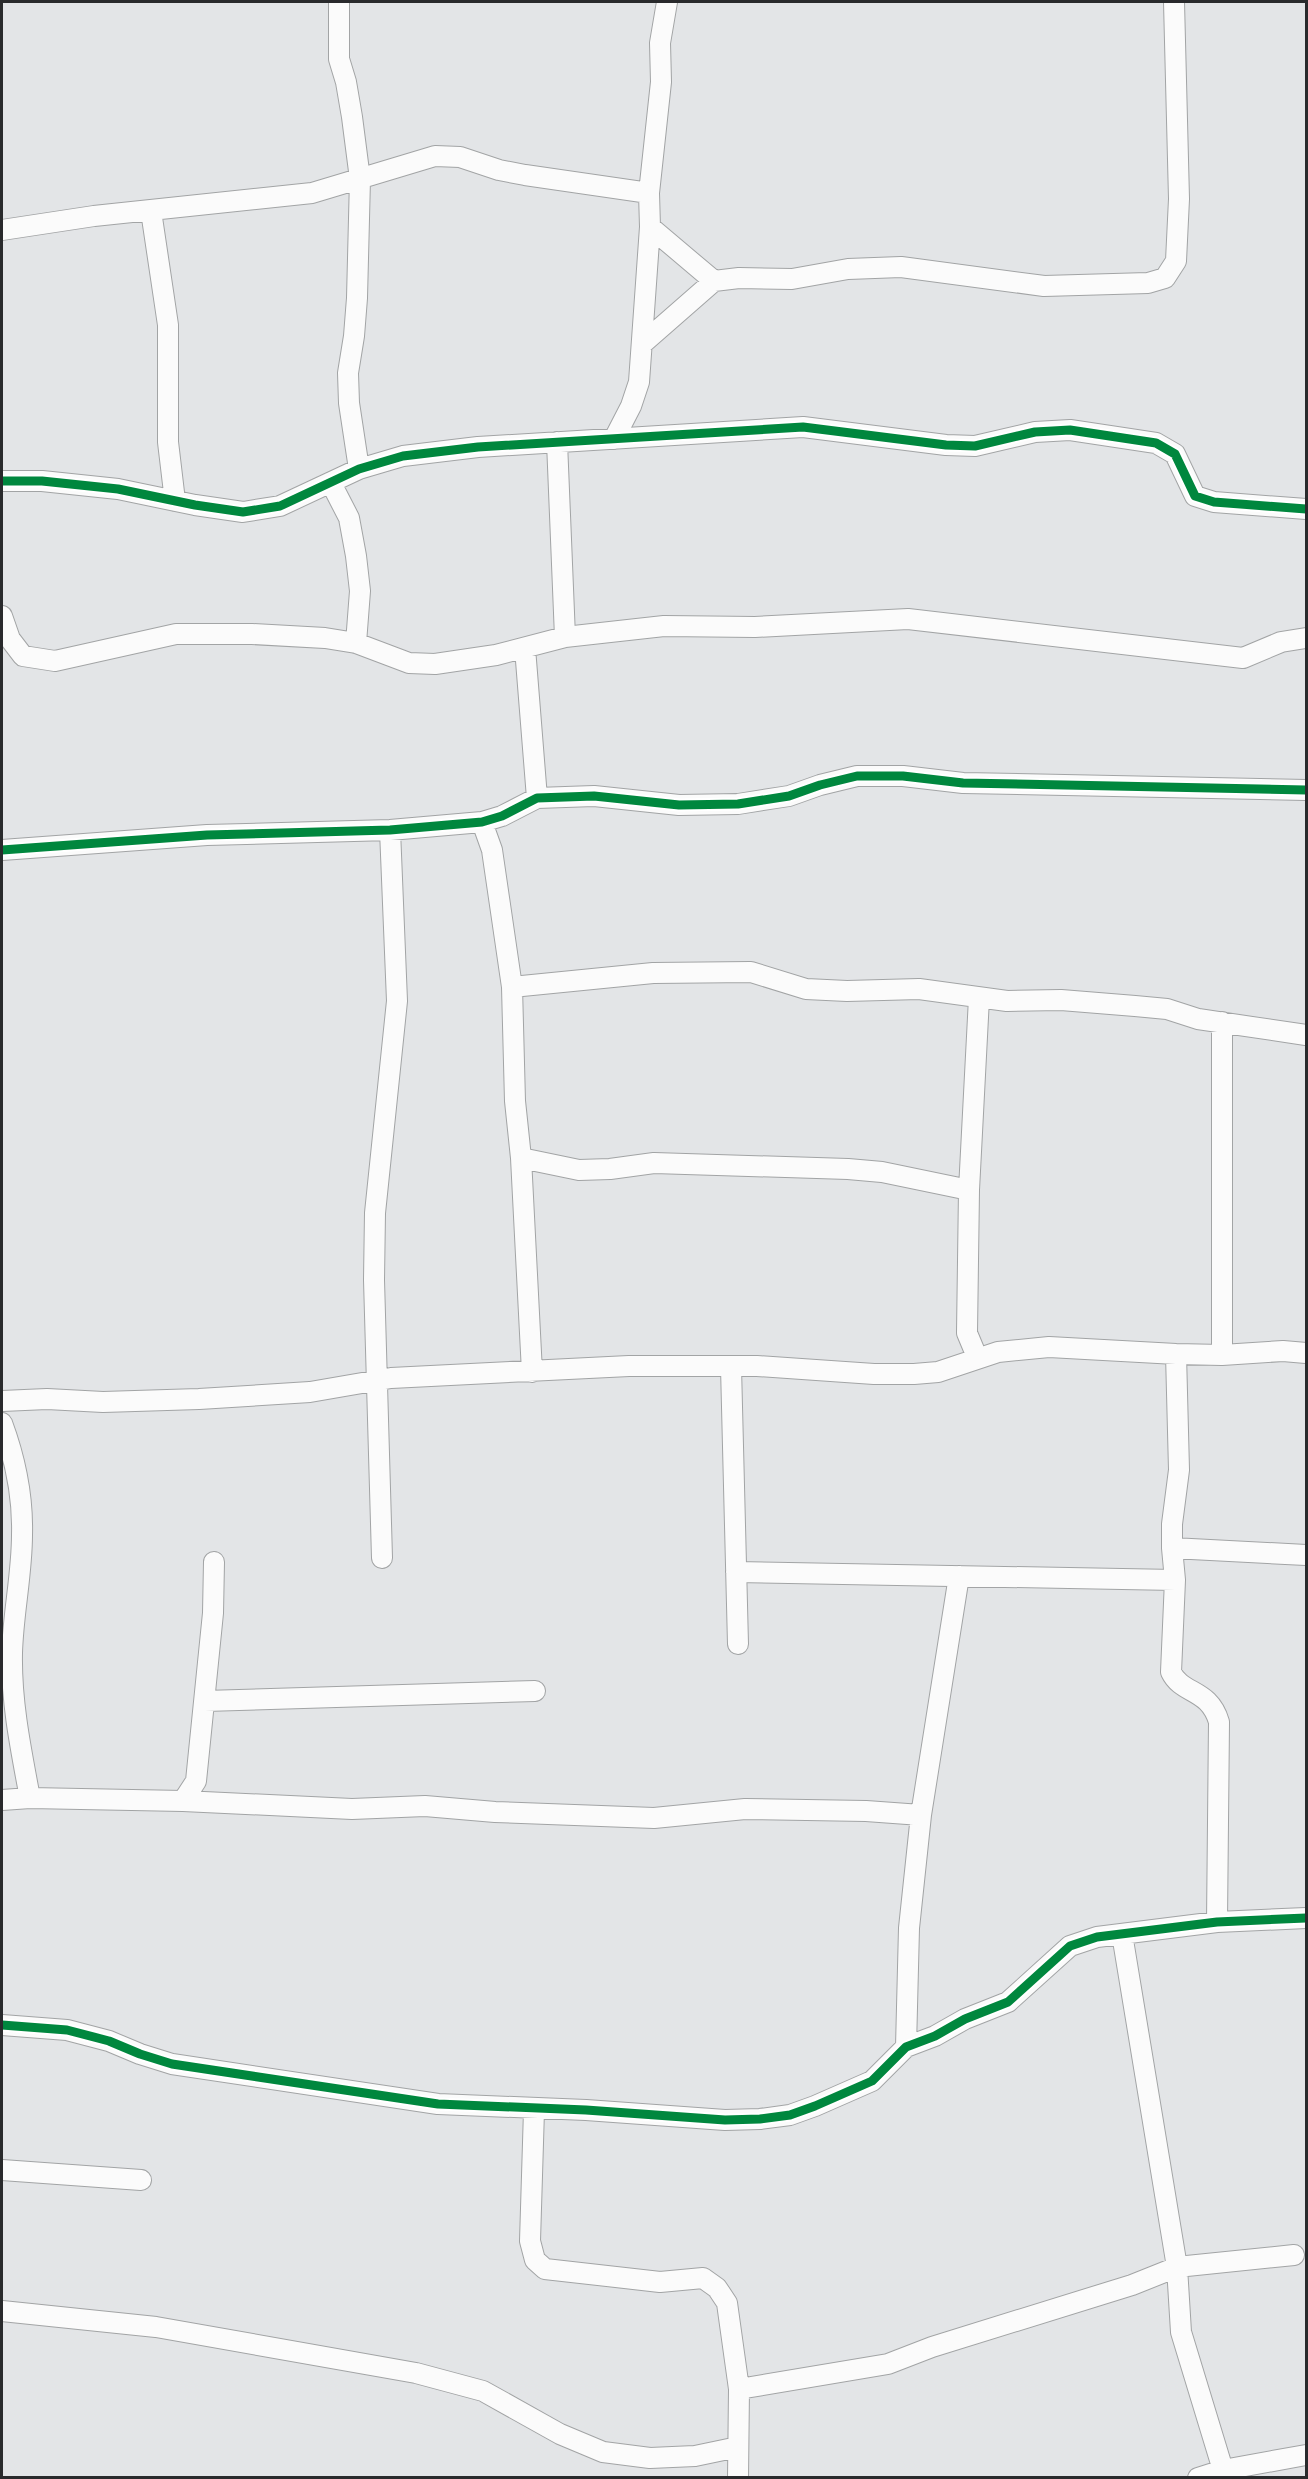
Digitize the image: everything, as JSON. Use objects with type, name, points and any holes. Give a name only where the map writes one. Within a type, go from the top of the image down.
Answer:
[{"type":"street","points":[[339,2],[339,59],[350,105],[360,179],[357,298],[348,373],[348,403],[358,469]]},
{"type":"street","points":[[614,439],[631,406],[636,390],[642,345],[650,227],[649,193],[662,82],[660,42],[667,2]]},
{"type":"street","points":[[642,345],[714,281],[739,278],[792,279],[848,269],[901,267],[1044,286],[1148,283],[1165,278],[1176,261],[1179,199],[1174,2]]},
{"type":"street","points":[[2,230],[94,216],[152,212],[312,193],[435,156],[460,157],[499,170],[525,175],[649,193]]},
{"type":"street","points":[[152,212],[168,325],[168,442],[175,501]]},
{"type":"street","points":[[650,227],[714,281]]},
{"type":"street","points":[[2,482],[42,481],[118,489],[243,512],[280,506],[358,469],[403,456],[478,447],[803,427],[946,445],[975,446],[1035,432],[1070,430],[1156,442],[1175,454],[1195,496],[1214,502],[1306,509]]},
{"type":"street","points":[[556,442],[565,637]]},
{"type":"street","points":[[331,483],[349,518],[356,556],[360,591],[356,643]]},
{"type":"street","points":[[2,616],[9,639],[23,656],[55,661],[176,634],[325,638],[356,643],[409,663],[435,664],[496,655],[565,637],[664,626],[755,627],[908,619],[1243,658],[1281,642],[1306,638]]},
{"type":"street","points":[[525,648],[537,798]]},
{"type":"street","points":[[2,850],[207,835],[390,830],[482,822],[502,816],[537,798],[594,796],[679,805],[738,804],[789,796],[820,785],[857,776],[903,776],[963,783],[1306,790]]},
{"type":"street","points":[[482,822],[492,850],[512,987],[515,1101],[521,1158],[532,1372]]},
{"type":"street","points":[[382,1558],[374,1280],[375,1214],[397,1001],[390,830]]},
{"type":"street","points":[[512,987],[653,973],[751,972],[806,989],[847,991],[919,989],[979,998],[1114,1004],[1167,1009],[1198,1019],[1306,1035]]},
{"type":"street","points":[[977,1358],[967,1333],[969,1190],[979,998]]},
{"type":"street","points":[[1222,1022],[1222,1355]]},
{"type":"street","points":[[521,1158],[579,1170],[654,1163],[848,1169],[882,1172],[969,1190]]},
{"type":"street","points":[[2,1401],[47,1399],[103,1402],[199,1399],[310,1392],[378,1380],[629,1366],[731,1367],[914,1374],[938,1372],[999,1352],[1049,1347],[1176,1354],[1222,1355],[1283,1351],[1306,1353]]},
{"type":"street","points":[[1176,1354],[1179,1470],[1172,1524],[1175,1580],[1171,1672],[1175,1681],[1205,1698],[1216,1712],[1219,1722],[1217,1922]]},
{"type":"street","points":[[731,1367],[738,1644]]},
{"type":"street","points":[[2,1424],[12,1450],[20,1495],[22,1524],[12,1652],[12,1683],[19,1741],[30,1797]]},
{"type":"street","points":[[1172,1548],[1306,1555]]},
{"type":"street","points":[[183,1801],[196,1781],[213,1613],[214,1562]]},
{"type":"street","points":[[736,1572],[1175,1580]]},
{"type":"street","points":[[906,2047],[909,1928],[921,1815],[959,1576]]},
{"type":"street","points":[[205,1701],[535,1691]]},
{"type":"street","points":[[2,1800],[30,1797],[352,1809],[424,1806],[495,1812],[654,1818],[745,1809],[866,1811],[921,1815]]},
{"type":"street","points":[[2,2025],[67,2030],[109,2041],[172,2064],[219,2073],[337,2087],[438,2104],[534,2110],[586,2110],[725,2120],[760,2119],[790,2115],[872,2081],[906,2047],[935,2036],[965,2019],[1008,2002],[1070,1946],[1096,1937],[1217,1922],[1306,1918]]},
{"type":"street","points":[[1122,1934],[1177,2267],[1181,2332],[1223,2470]]},
{"type":"street","points":[[534,2110],[530,2241],[535,2260],[546,2269],[648,2281],[703,2278],[717,2288],[727,2303],[739,2389],[738,2478]]},
{"type":"street","points":[[2,2170],[141,2180]]},
{"type":"street","points":[[739,2389],[888,2364],[932,2347],[1132,2285],[1177,2267],[1294,2255]]},
{"type":"street","points":[[2,2311],[156,2327],[416,2373],[483,2391],[560,2434],[603,2452],[650,2458],[695,2456],[738,2446]]},
{"type":"street","points":[[1198,2478],[1223,2470],[1306,2455]]},
{"type":"cycle path","points":[[2,481],[42,481],[118,489],[195,505],[243,512],[280,506],[359,469],[403,456],[478,447],[803,427],[946,445],[975,446],[1035,432],[1070,430],[1156,443],[1175,454],[1195,496],[1214,502],[1306,509]]},
{"type":"cycle path","points":[[2,850],[207,835],[390,830],[482,822],[502,816],[537,798],[594,796],[679,805],[738,804],[789,796],[820,785],[857,776],[903,776],[963,783],[1306,790]]},
{"type":"cycle path","points":[[2,2025],[67,2030],[109,2041],[172,2064],[438,2104],[586,2110],[725,2120],[760,2119],[790,2115],[872,2081],[906,2047],[935,2036],[965,2019],[1008,2002],[1070,1946],[1097,1937],[1217,1922],[1306,1918]]}]
